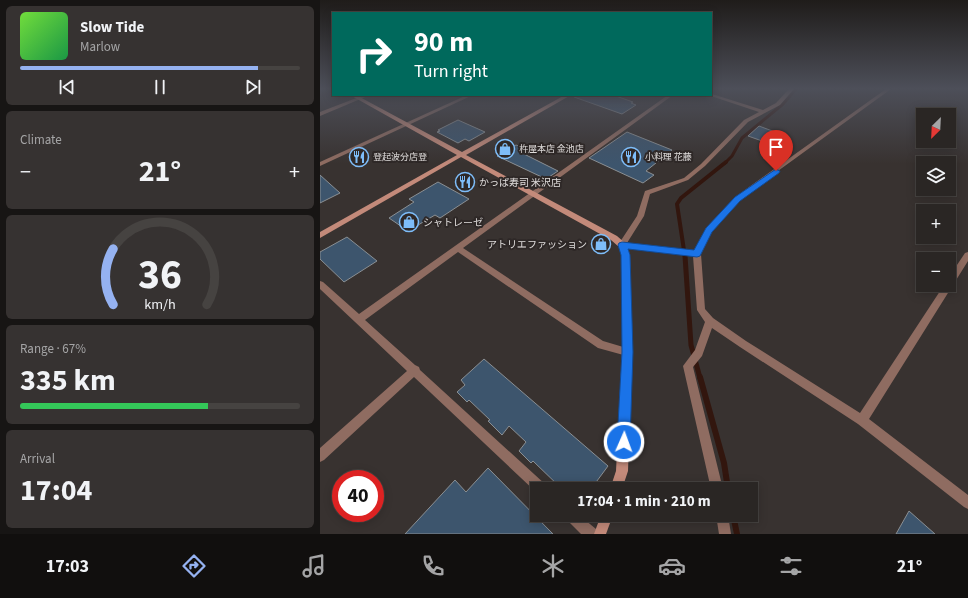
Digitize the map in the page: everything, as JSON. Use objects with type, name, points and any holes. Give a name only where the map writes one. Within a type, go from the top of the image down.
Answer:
[{"type":"street","points":[[387,114],[614,238],[622,245],[626,255],[627,352],[622,471],[618,482]]},
{"type":"street","points":[[320,164],[429,114]]},
{"type":"street","points":[[320,235],[535,114]]},
{"type":"street","points":[[359,319],[459,249],[645,114]]},
{"type":"street","points":[[622,245],[640,216],[647,192],[686,180],[703,165],[746,121],[759,114]]},
{"type":"street","points":[[855,114],[738,199],[708,230],[697,254],[701,310],[710,321],[862,420],[968,503]]},
{"type":"street","points":[[622,245],[697,254]]},
{"type":"street","points":[[459,249],[600,345],[627,352]]},
{"type":"street","points":[[956,274],[968,255]]},
{"type":"street","points":[[320,284],[415,370],[535,482]]},
{"type":"street","points":[[862,420],[944,292]]},
{"type":"street","points":[[710,321],[699,353],[688,366],[715,482]]},
{"type":"street","points":[[320,456],[415,370]]},
{"type":"street","points":[[578,522],[591,534]]},
{"type":"street","points":[[600,534],[604,522]]},
{"type":"street","points":[[723,522],[725,534]]},
{"type":"building","points":[[458,120],[485,132],[469,141],[465,139],[458,143],[437,132],[440,131],[438,130]]},
{"type":"building","points":[[759,126],[775,132],[765,142],[748,136]]},
{"type":"building","points":[[627,132],[672,150],[646,171],[654,175],[643,183],[589,158]]},
{"type":"building","points":[[516,145],[529,150],[524,154],[558,171],[546,179],[497,156]]},
{"type":"building","points":[[320,175],[340,193],[320,203]]},
{"type":"building","points":[[438,182],[469,199],[440,218],[435,215],[408,231],[389,218],[414,202],[409,199]]},
{"type":"building","points":[[347,237],[377,261],[344,282],[320,259],[320,252]]},
{"type":"building","points":[[484,359],[608,466],[596,482],[555,482],[533,461],[531,463],[519,451],[526,442],[509,426],[502,435],[488,421],[490,420],[469,400],[467,402],[457,392],[465,385],[461,380]]},
{"type":"building","points":[[488,468],[530,511],[530,522],[541,522],[553,534],[405,534],[455,480],[466,492]]},
{"type":"building","points":[[909,511],[935,534],[896,534]]},
{"type":"waterway","points":[[726,162],[732,156],[742,138],[771,114]]},
{"type":"waterway","points":[[685,257],[677,204],[681,198],[726,162]]},
{"type":"waterway","points":[[685,256],[691,345],[700,378]]},
{"type":"waterway","points":[[700,377],[724,463],[727,482]]},
{"type":"waterway","points":[[734,522],[737,534]]},
{"type":"place","name":"杵屋本店 金池店","points":[[505,149]]},
{"type":"place","name":"登起波分店登","points":[[359,157]]},
{"type":"place","name":"小料理 花藤","points":[[631,157]]},
{"type":"place","name":"かっぱ寿司 米沢店","points":[[465,182]]},
{"type":"place","name":"シャトレーゼ","points":[[409,222]]},
{"type":"place","name":"アトリエファッション","points":[[601,244]]},
{"type":"route","points":[[624,442],[627,352],[626,255],[622,245],[697,254],[708,230],[738,199],[776,171]]}]
